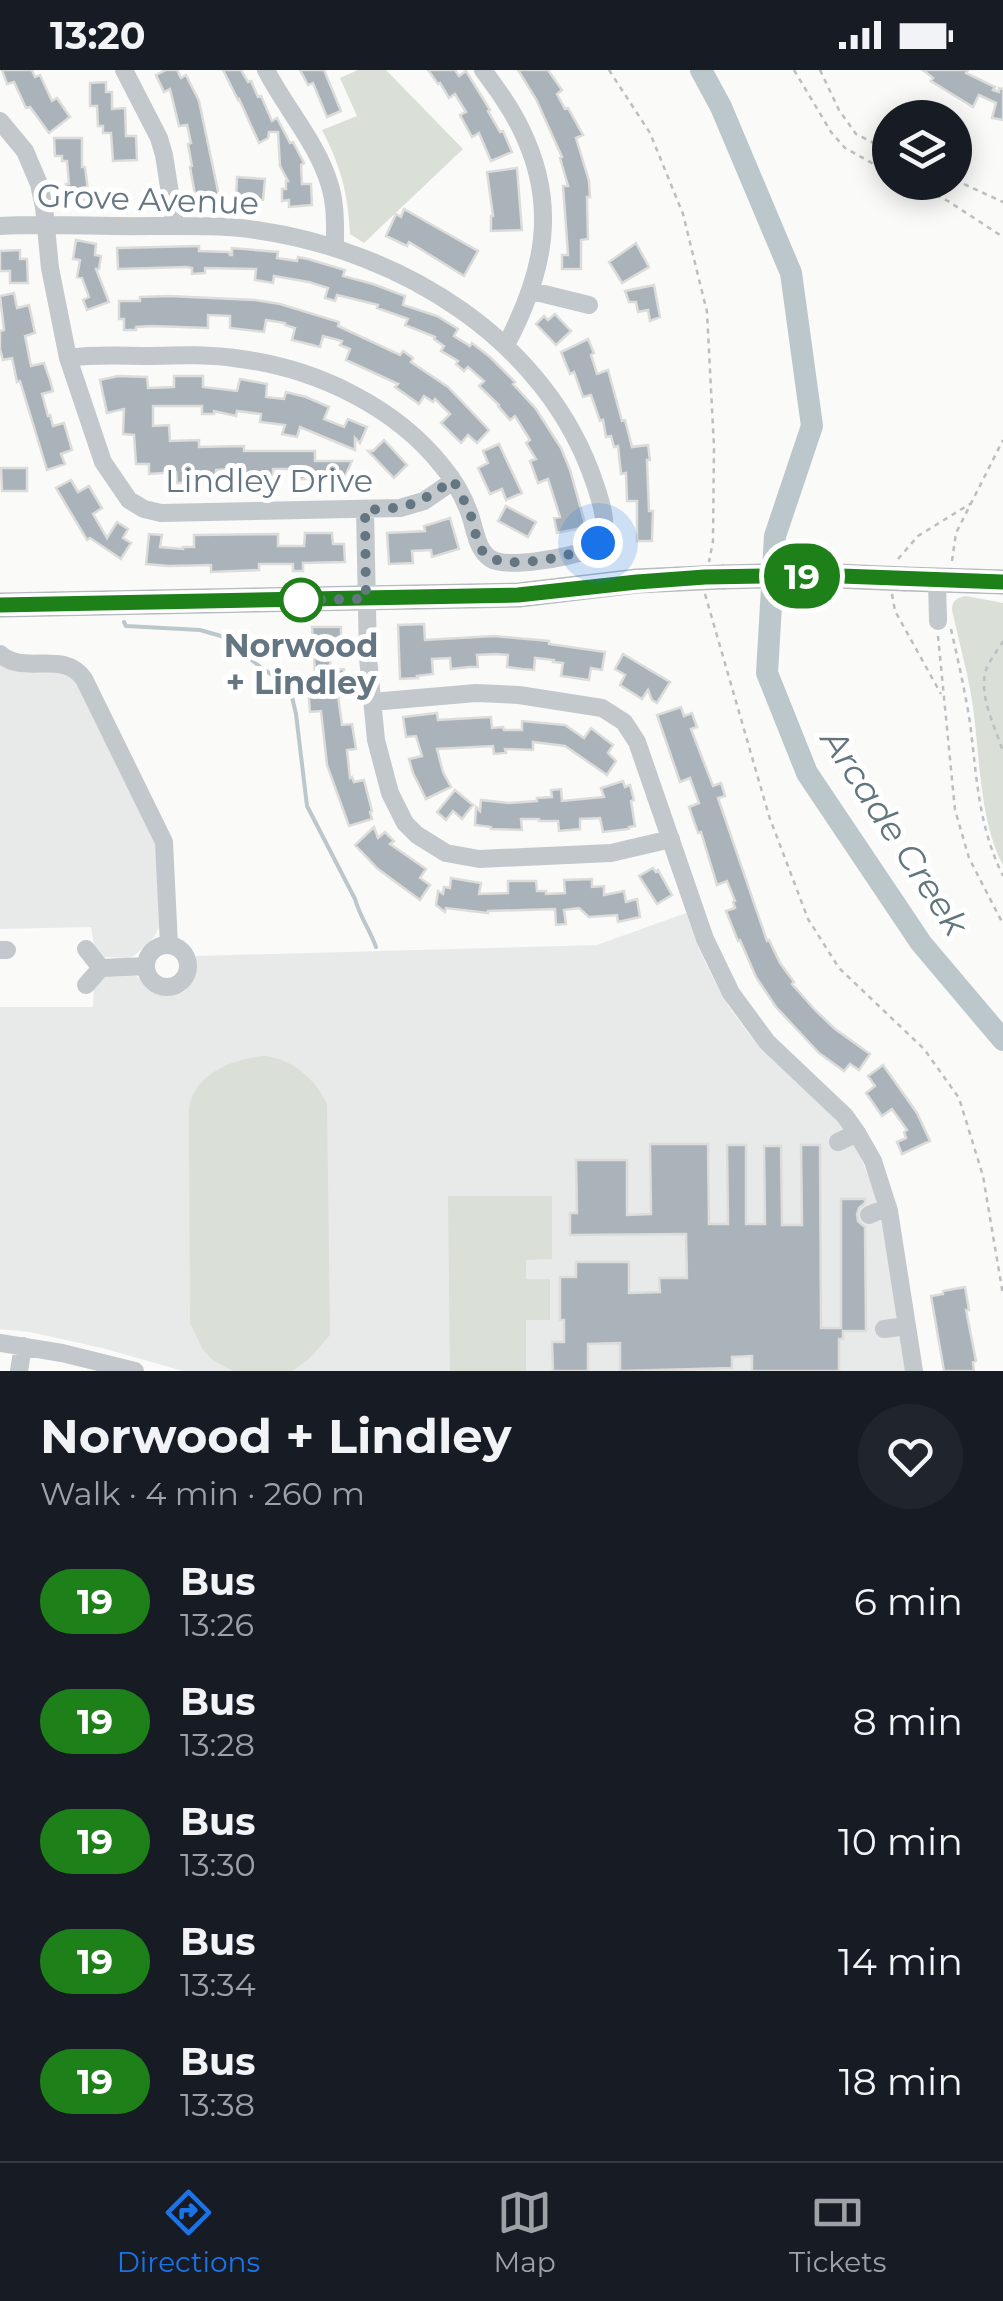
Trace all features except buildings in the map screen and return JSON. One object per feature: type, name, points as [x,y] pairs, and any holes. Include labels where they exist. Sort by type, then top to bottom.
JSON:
[{"type":"main road","points":[[0,606],[518,595],[714,577],[814,575],[1003,582]]},
{"type":"street","points":[[124,70],[159,138],[175,225]]},
{"type":"street","points":[[266,70],[323,166],[333,196],[335,248]]},
{"type":"street","points":[[483,70],[521,128],[536,170],[543,214],[540,259],[532,291],[506,345]]},
{"type":"street","name":"Lindley Drive","points":[[0,120],[33,167],[42,196],[50,268],[68,358],[103,462],[123,494],[144,509],[161,513],[365,510],[416,504],[453,480]]},
{"type":"street","name":"Grove Avenue","points":[[0,226],[175,225],[256,230],[335,248],[418,284],[448,301],[506,345],[542,384],[577,438],[597,489],[605,529],[598,543],[584,551],[534,561],[494,561],[482,550],[453,480]]},
{"type":"street","points":[[532,291],[588,306]]},
{"type":"street","points":[[68,358],[202,356],[248,360],[293,370],[325,381],[376,408],[430,452],[453,480]]},
{"type":"street","points":[[365,510],[366,599],[376,740],[396,808],[417,835],[446,852],[479,859],[590,855],[632,850],[670,839]]},
{"type":"street","points":[[944,581],[944,621]]},
{"type":"street","points":[[0,654],[19,663],[66,664],[84,678],[160,831],[165,852],[168,945]]},
{"type":"street","points":[[372,702],[498,692],[594,706],[624,722],[638,742],[705,938],[732,993],[767,1042],[858,1133],[873,1160],[888,1206],[914,1371]]},
{"type":"street","points":[[168,945],[181,950],[188,959],[188,970],[181,983],[170,988],[150,980],[146,966],[151,952],[168,945]]},
{"type":"street","points":[[86,949],[101,968]]},
{"type":"street","points":[[86,985],[101,968],[146,966]]},
{"type":"street","points":[[838,1142],[858,1133]]},
{"type":"street","points":[[870,1215],[888,1206]]},
{"type":"street","points":[[884,1329],[907,1326]]},
{"type":"street","points":[[0,1342],[135,1371]]},
{"type":"street","points":[[19,1371],[23,1346]]},
{"type":"path","points":[[609,70],[650,132],[683,214],[707,312],[714,447],[714,577],[704,595],[769,816],[808,919],[839,968],[924,1049],[959,1098],[983,1176],[1003,1295]]},
{"type":"path","points":[[794,70],[831,132],[845,148],[872,163]]},
{"type":"path","points":[[820,70],[839,110],[856,134],[872,142]]},
{"type":"path","points":[[972,188],[1003,202]]},
{"type":"path","points":[[946,200],[1003,236]]},
{"type":"path","points":[[944,581],[956,533],[1003,440]]},
{"type":"path","points":[[944,621],[966,700],[980,815],[990,851],[1003,876]]},
{"type":"path","points":[[944,621],[956,810],[969,858],[1003,924]]},
{"type":"path","points":[[1003,641],[986,671],[985,688],[990,717],[1003,752]]},
{"type":"shaded area","points":[[358,70],[386,70],[463,149],[364,243],[350,234],[342,180],[322,130],[357,116],[340,78]]},
{"type":"shaded area","points":[[966,596],[1003,603],[1003,865],[984,804],[971,694],[952,610],[956,600]]},
{"type":"shaded area","points":[[0,665],[14,671],[62,670],[75,677],[157,839],[159,927],[154,937],[129,958],[102,957],[94,946],[91,927],[0,929]]},
{"type":"shaded area","points":[[686,913],[714,980],[749,1034],[850,1134],[877,1195],[906,1371],[183,1371],[102,1348],[0,1329],[0,1007],[93,1007],[94,984],[107,973],[135,975],[160,993],[184,992],[194,979],[195,956],[597,945]]},
{"type":"shaded area","points":[[265,1056],[302,1072],[327,1104],[330,1335],[292,1371],[233,1371],[203,1350],[190,1323],[189,1109],[198,1086],[217,1070]]},
{"type":"shaded area","points":[[448,1196],[552,1196],[552,1259],[526,1260],[526,1279],[550,1279],[550,1320],[526,1320],[526,1371],[450,1371]]},
{"type":"waterway","name":"Arcade Creek","points":[[701,70],[721,107],[791,273],[812,426],[775,536],[767,673],[807,773],[921,943],[1003,1040]]},
{"type":"waterway","points":[[124,622],[126,626],[200,630],[221,636],[283,682],[296,714],[307,806],[376,947]]},
{"type":"bus line","name":"19","points":[[0,605],[518,595],[705,577],[814,575],[1003,582]]},
{"type":"place","name":"Norwood + Lindley","points":[[301,600]]},
{"type":"route","points":[[301,600],[293,600],[366,599],[365,510],[416,504],[453,480],[482,550],[494,561],[534,561],[584,551],[598,543]]}]
